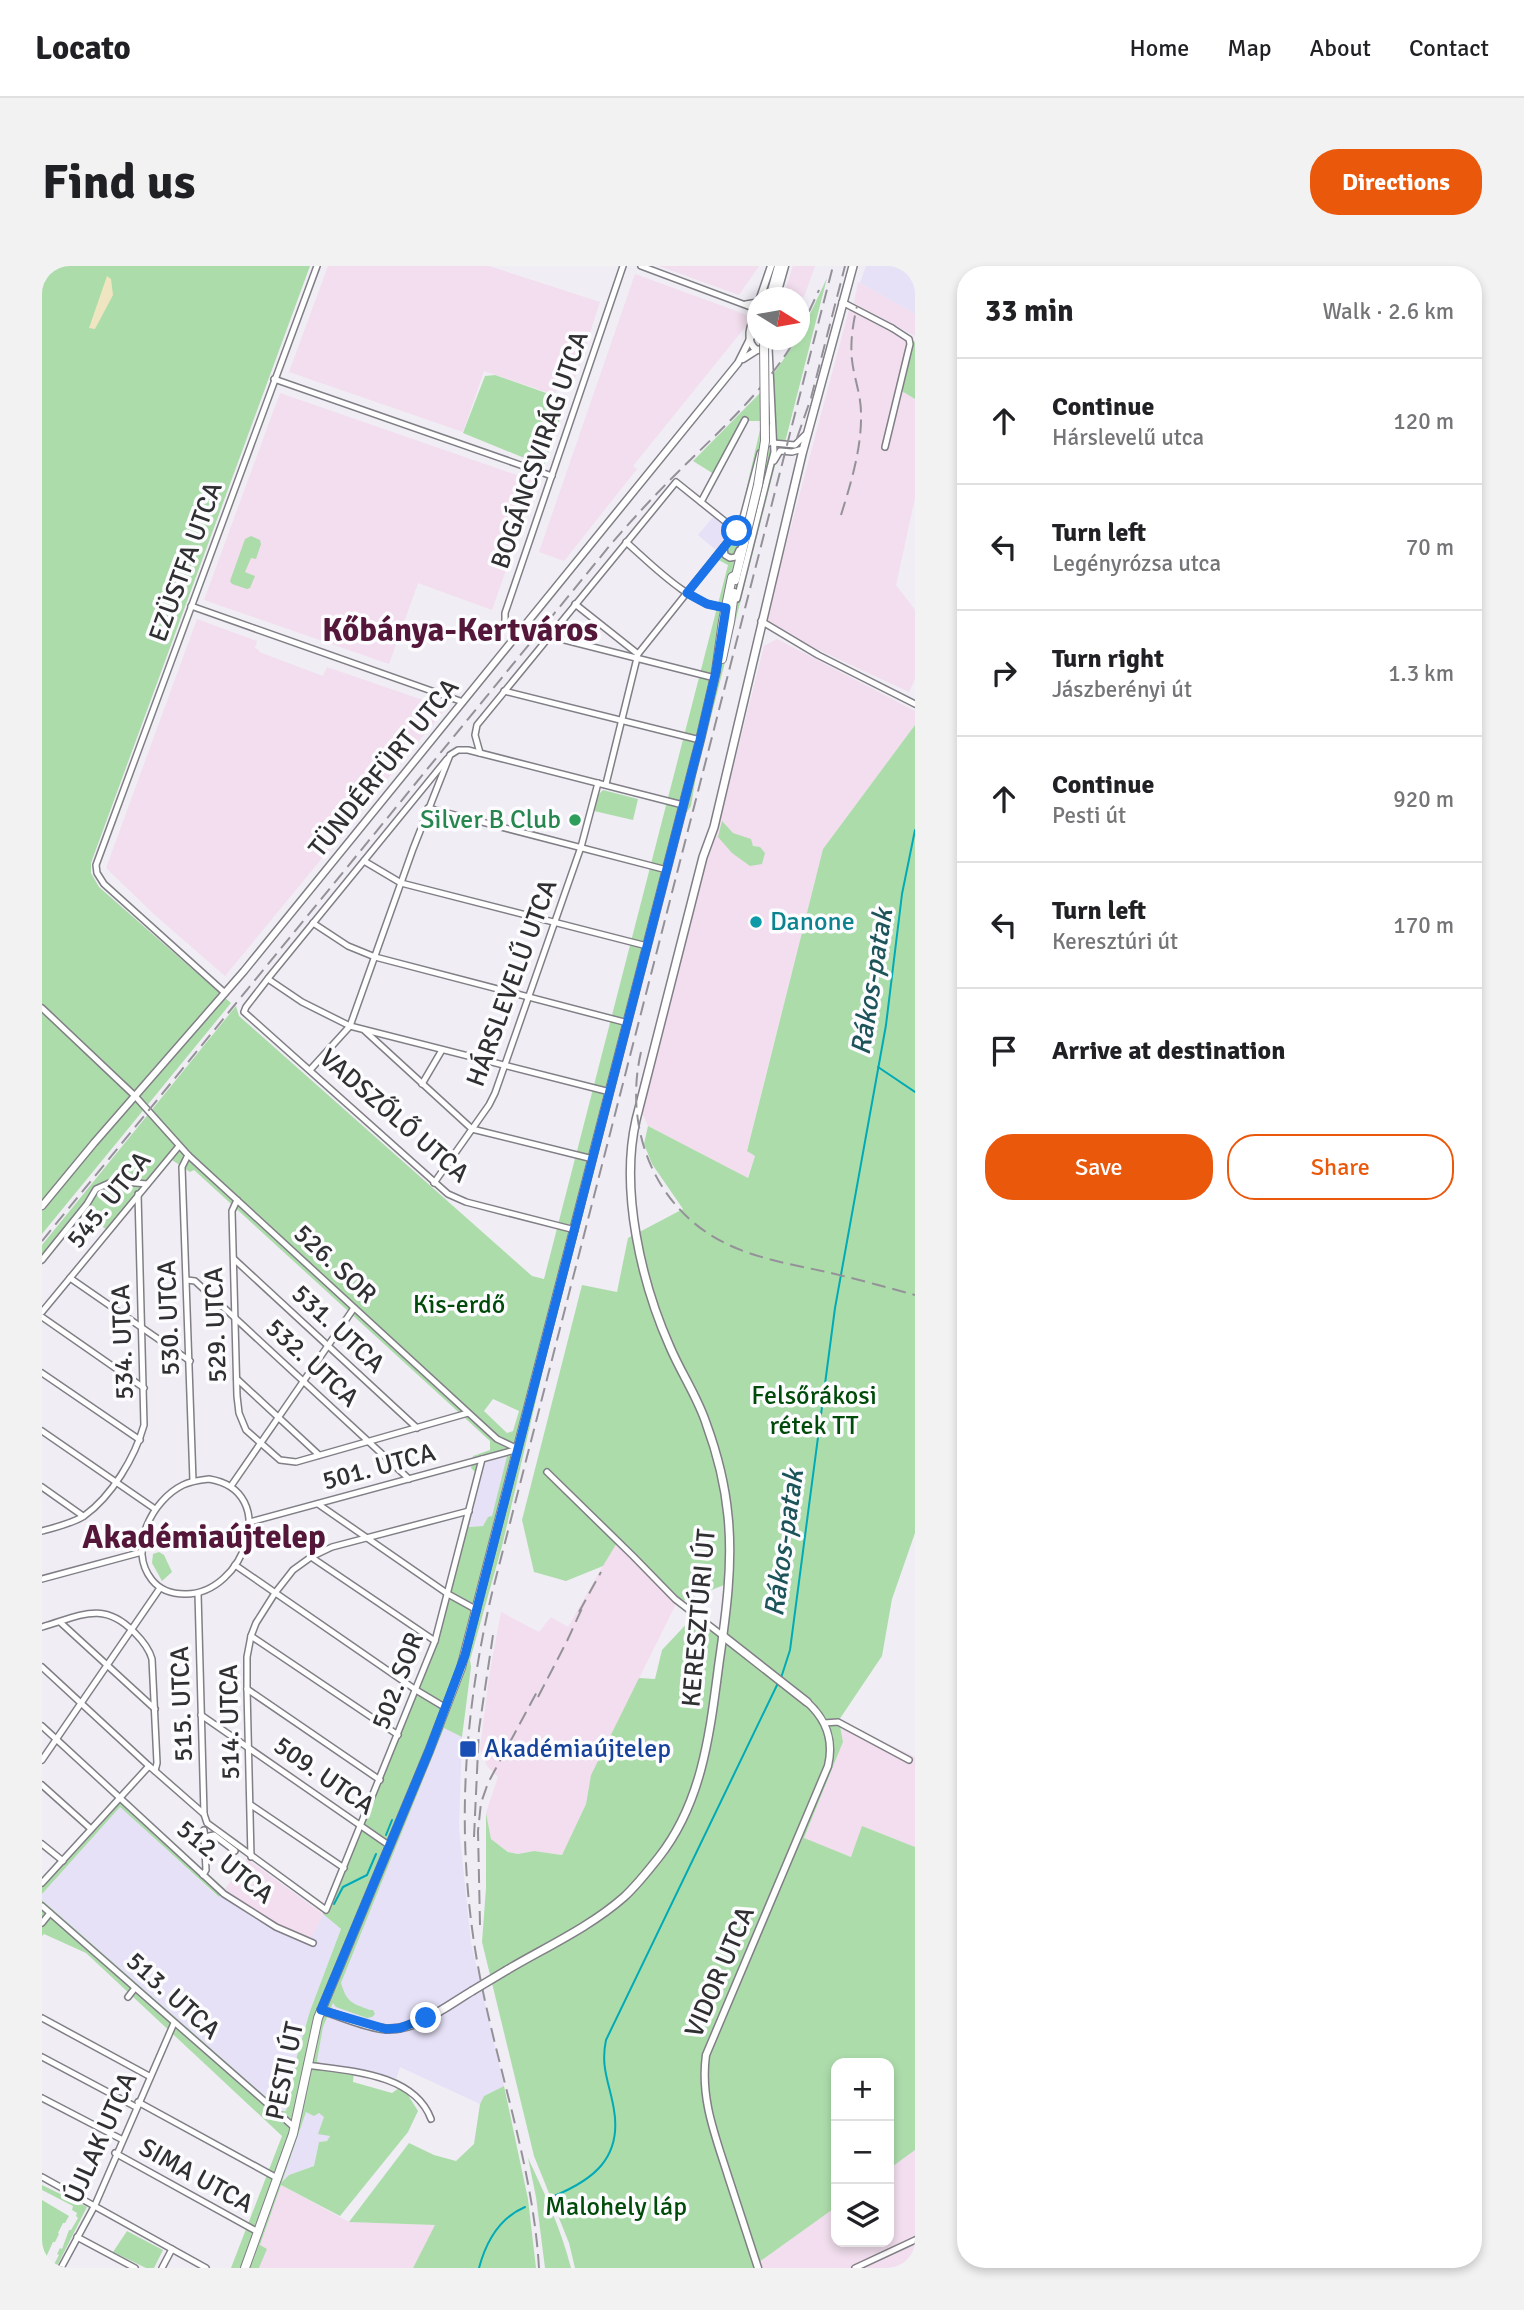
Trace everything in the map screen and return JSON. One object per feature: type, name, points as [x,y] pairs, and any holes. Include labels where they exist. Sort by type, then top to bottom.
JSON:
[{"type":"main road","points":[[773,287],[779,266]]},
{"type":"main road","name":"KERESZTÚRI ÚT","points":[[789,508],[796,490],[812,416],[853,266]]},
{"type":"main road","points":[[716,675],[731,604],[741,533],[758,485],[765,441],[764,350]]},
{"type":"main road","name":"KERESZTÚRI ÚT","points":[[321,2010],[374,2026],[400,2028],[426,2018],[590,1921],[616,1903],[666,1848],[690,1805],[702,1768],[707,1750],[723,1636],[729,1544],[724,1488],[706,1421],[671,1349],[650,1296],[634,1218],[631,1160],[636,1120],[703,857],[714,827],[761,621],[805,447]]},
{"type":"main road","points":[[716,675],[730,622],[731,604]]},
{"type":"main road","name":"PESTI ÚT","points":[[245,2268],[295,2128],[314,2029],[459,1674],[716,675]]},
{"type":"main road","points":[[723,1636],[807,1702]]},
{"type":"main road","points":[[721,1652],[724,1645],[732,1643]]},
{"type":"street","name":"EZÜSTFA UTCA","points":[[225,993],[104,884],[97,873],[97,860],[317,266]]},
{"type":"street","name":"BOGÁNCSVIRÁG UTCA","points":[[515,638],[506,624],[505,613],[623,266]]},
{"type":"street","points":[[620,274],[630,266]]},
{"type":"street","points":[[641,266],[747,304]]},
{"type":"street","name":"TÜNDÉRFÜRT UTCA","points":[[764,287],[771,266]]},
{"type":"street","points":[[779,287],[785,266]]},
{"type":"street","points":[[842,302],[915,341]]},
{"type":"street","points":[[885,447],[910,344],[909,340],[892,328]]},
{"type":"street","name":"TÜNDÉRFÜRT UTCA","points":[[42,1206],[225,993],[738,363],[747,344]]},
{"type":"street","name":"TÜNDÉRFÜRT UTCA","points":[[738,363],[757,350]]},
{"type":"street","points":[[626,542],[687,593],[707,604],[731,604],[776,446],[772,426],[769,350]]},
{"type":"street","points":[[274,379],[552,476]]},
{"type":"street","points":[[793,449],[804,438],[812,416]]},
{"type":"street","points":[[701,502],[745,420]]},
{"type":"street","points":[[772,426],[776,446]]},
{"type":"street","points":[[716,557],[737,556],[742,522],[763,447],[805,447]]},
{"type":"street","points":[[793,449],[799,468]]},
{"type":"street","points":[[480,753],[475,729],[676,482],[741,533]]},
{"type":"street","points":[[606,784],[637,656],[724,547],[741,533]]},
{"type":"street","points":[[724,547],[726,557]]},
{"type":"street","points":[[575,604],[637,656]]},
{"type":"street","points":[[191,606],[463,702]]},
{"type":"street","points":[[761,621],[818,655],[915,704]]},
{"type":"street","points":[[608,651],[614,635]]},
{"type":"street","points":[[549,636],[716,675]]},
{"type":"street","points":[[504,691],[700,740]]},
{"type":"street","points":[[610,1092],[350,1026],[302,1002],[268,979],[450,755],[458,750],[468,750],[684,805]]},
{"type":"street","points":[[310,1070],[350,1026],[447,759]]},
{"type":"street","name":"HÁRSLEVELŰ UTCA","points":[[434,1183],[489,1105],[581,847],[598,783]]},
{"type":"street","points":[[428,808],[667,870]]},
{"type":"street","points":[[364,861],[401,883],[647,946]]},
{"type":"street","points":[[313,923],[348,946],[375,957],[628,1023]]},
{"type":"street","name":"VADSZŐLŐ UTCA","points":[[268,979],[244,1012],[447,1194],[466,1202],[575,1230]]},
{"type":"street","name":"526. SOR","points":[[42,1008],[135,1096],[188,1155],[497,1439],[518,1449]]},
{"type":"street","points":[[362,1029],[472,1129],[593,1159]]},
{"type":"street","points":[[422,1084],[442,1050]]},
{"type":"street","name":"545. UTCA","points":[[42,1315],[179,1146]]},
{"type":"street","name":"530. UTCA","points":[[188,1155],[182,1167],[193,1481]]},
{"type":"street","points":[[42,1260],[96,1189],[114,1181],[147,1184]]},
{"type":"street","name":"534. UTCA","points":[[83,1516],[116,1481],[140,1440],[144,1425],[138,1195]]},
{"type":"street","name":"529. UTCA","points":[[237,1200],[232,1210],[239,1413],[246,1430],[260,1443]]},
{"type":"street","name":"531. UTCA","points":[[233,1259],[417,1427]]},
{"type":"street","points":[[70,1278],[190,1361]]},
{"type":"street","name":"532. UTCA","points":[[187,1280],[195,1281],[409,1479]]},
{"type":"street","points":[[231,1486],[354,1308]]},
{"type":"street","points":[[42,1315],[144,1388]]},
{"type":"street","points":[[42,1373],[140,1440]]},
{"type":"street","points":[[237,1379],[319,1455]]},
{"type":"street","points":[[260,1443],[280,1460],[296,1462],[468,1413]]},
{"type":"street","points":[[42,1431],[155,1509]]},
{"type":"street","points":[[494,1455],[497,1439]]},
{"type":"street","name":"501. UTCA","points":[[250,1522],[518,1449]]},
{"type":"street","name":"502. SOR","points":[[251,1857],[326,1910],[435,1640],[482,1458]]},
{"type":"street","points":[[547,1472],[634,1556],[675,1600],[723,1636]]},
{"type":"street","points":[[209,1479],[231,1486],[244,1501],[250,1522],[246,1545],[235,1565],[215,1585],[198,1593],[177,1594],[160,1588],[148,1573],[142,1552],[144,1534],[155,1509],[174,1490],[193,1481],[209,1479]]},
{"type":"street","points":[[42,1487],[83,1516],[42,1531]]},
{"type":"street","points":[[318,1504],[448,1594],[477,1610]]},
{"type":"street","points":[[311,1557],[332,1547],[468,1511]]},
{"type":"street","points":[[42,1579],[142,1552]]},
{"type":"street","points":[[311,1557],[435,1640]]},
{"type":"street","name":"514. UTCA","points":[[251,1857],[247,1657],[251,1636],[275,1593],[293,1570],[311,1557]]},
{"type":"street","points":[[235,1565],[446,1708]]},
{"type":"street","points":[[42,1760],[160,1588]]},
{"type":"street","name":"515. UTCA","points":[[198,1593],[204,1814]]},
{"type":"street","points":[[42,1627],[99,1612],[117,1617],[148,1648],[155,1709],[155,1771]]},
{"type":"street","points":[[60,1622],[155,1709]]},
{"type":"street","points":[[251,1636],[398,1735]]},
{"type":"street","points":[[42,1667],[204,1814],[207,1823],[251,1857]]},
{"type":"street","points":[[247,1689],[380,1780]]},
{"type":"street","points":[[807,1702],[817,1711],[824,1723],[838,1722],[909,1760]]},
{"type":"street","name":"509. UTCA","points":[[201,1715],[390,1846]]},
{"type":"street","name":"VIDOR UTCA","points":[[758,2268],[711,2125],[703,2085],[706,2055],[826,1772],[830,1749],[824,1723]]},
{"type":"street","name":"512. UTCA","points":[[42,1726],[223,1894],[276,1927],[313,1943]]},
{"type":"street","points":[[42,1883],[149,1766]]},
{"type":"street","points":[[42,1786],[91,1829]]},
{"type":"street","points":[[251,1804],[344,1868]]},
{"type":"street","points":[[203,1875],[206,1870],[204,1830]]},
{"type":"street","points":[[204,1842],[214,1835],[235,1851]]},
{"type":"street","points":[[42,1843],[63,1861]]},
{"type":"street","name":"513. UTCA","points":[[42,1906],[295,2128]]},
{"type":"street","points":[[42,1923],[50,1913]]},
{"type":"street","points":[[128,1997],[135,1988]]},
{"type":"street","points":[[42,2018],[149,2076]]},
{"type":"street","name":"ÚJLAK UTCA","points":[[61,2268],[94,2204],[174,2023]]},
{"type":"street","points":[[42,2057],[276,2178]]},
{"type":"street","points":[[307,2065],[389,2081],[417,2098],[431,2119]]},
{"type":"street","name":"SIMA UTCA","points":[[42,2098],[121,2139]]},
{"type":"street","points":[[279,2115],[286,2116],[299,2109]]},
{"type":"street","name":"SIMA UTCA","points":[[115,2153],[258,2232]]},
{"type":"street","points":[[42,2177],[206,2268]]},
{"type":"street","points":[[77,2237],[135,2268]]},
{"type":"street","points":[[855,2268],[915,2240]]},
{"type":"street","points":[[162,2268],[172,2249]]},
{"type":"shaded area","points":[[328,266],[489,266],[600,302],[572,388],[559,384],[555,395],[484,371],[463,432],[289,372]]},
{"type":"shaded area","points":[[659,266],[759,266],[739,295]]},
{"type":"shaded area","points":[[793,266],[815,266],[808,287],[786,287]]},
{"type":"shaded area","points":[[866,266],[915,266],[915,314],[860,283]]},
{"type":"shaded area","points":[[635,274],[747,315],[746,326],[633,466],[637,469],[564,561],[539,552]]},
{"type":"shaded area","points":[[858,282],[915,314],[915,336],[854,303]]},
{"type":"shaded area","points":[[849,310],[912,343],[900,390],[915,399],[915,498],[896,585],[915,610],[915,679],[909,692],[804,643],[766,620]]},
{"type":"shaded area","points":[[280,393],[537,482],[492,610],[418,583],[389,664],[204,600]]},
{"type":"shaded area","points":[[714,516],[732,531],[716,550],[698,535]]},
{"type":"shaded area","points":[[197,619],[257,641],[255,648],[259,652],[323,676],[327,667],[446,708],[225,976],[106,868]]},
{"type":"shaded area","points":[[777,639],[915,711],[915,725],[823,849],[747,1150],[755,1156],[747,1178],[648,1126],[641,1110],[764,646]]},
{"type":"shaded area","points":[[507,1456],[492,1517],[488,1517],[483,1526],[468,1527],[484,1461]]},
{"type":"shaded area","points":[[617,1541],[676,1604],[591,1775],[586,1804],[562,1855],[534,1851],[518,1854],[509,1852],[491,1839],[486,1813],[498,1777],[487,1766],[480,1749],[501,1612],[539,1632],[551,1617],[568,1627]]},
{"type":"shaded area","points":[[839,1720],[915,1757],[915,1847],[862,1826],[852,1857],[804,1839],[843,1742]]},
{"type":"shaded area","points":[[444,1727],[462,1737],[459,1828],[471,1943],[504,2086],[484,2096],[480,2104],[400,2067],[396,2079],[319,2064],[317,2061],[323,2027]]},
{"type":"shaded area","points":[[120,1807],[218,1897],[225,1889],[276,1924],[310,1938],[323,1914],[341,1929],[310,2011],[297,2056],[286,2111],[282,2111],[42,1900],[42,1894]]},
{"type":"shaded area","points":[[247,1859],[323,1914],[311,1938],[276,1924],[225,1889]]},
{"type":"shaded area","points":[[306,2112],[324,2116],[330,2136],[327,2141],[319,2142],[314,2166],[289,2175],[281,2185]]},
{"type":"shaded area","points":[[915,2150],[915,2268],[756,2268],[755,2265],[831,2211],[831,2247],[894,2247],[894,2165]]},
{"type":"shaded area","points":[[281,2185],[349,2222],[436,2225],[413,2268],[259,2268],[267,2249],[260,2246]]},
{"type":"green space","points":[[42,266],[310,266],[91,863],[91,873],[99,887],[231,1003],[42,1234]]},
{"type":"green space","points":[[827,278],[810,344],[810,314]]},
{"type":"green space","points":[[913,341],[915,342],[915,399],[900,390]]},
{"type":"green space","name":"Kis-erdő","points":[[790,350],[809,350],[782,454],[776,462],[696,776],[691,806],[685,815],[543,1370],[502,1546],[470,1660],[462,1737],[444,1728],[341,1983],[351,2001],[373,2010],[375,2014],[367,2018],[336,2007],[333,2003],[323,2027],[317,2061],[319,2064],[354,2071],[353,2082],[392,2093],[399,2088],[406,2092],[418,2111],[408,2132],[340,2216],[281,2185],[260,2245],[267,2249],[259,2268],[231,2268],[282,2136],[86,1953],[44,1934],[42,1936],[42,1900],[282,2111],[286,2111],[297,2056],[310,2011],[341,1929],[323,1914],[325,1905],[432,1644],[475,1472],[471,1468],[473,1456],[490,1450],[490,1441],[194,1170],[190,1172],[172,1160],[111,1233],[84,1213],[42,1265],[42,1245],[236,1006],[239,1016],[532,1276],[544,1279],[728,565],[711,556],[732,531],[735,522],[739,521],[762,421],[746,421],[717,476],[693,461],[760,393]],"holes":[[[493,1399],[519,1411],[513,1431],[507,1433],[484,1411]],[[507,1456],[492,1516],[488,1517],[483,1526],[469,1527],[484,1461]],[[306,2112],[314,2116],[319,2113],[324,2117],[318,2134],[330,2136],[327,2141],[319,2142],[314,2166],[289,2175],[282,2182]]]},
{"type":"green space","points":[[495,375],[566,400],[544,466],[463,433],[485,376]]},
{"type":"green space","points":[[251,536],[260,540],[261,544],[256,559],[251,558],[245,572],[255,576],[247,589],[230,581],[245,539]]},
{"type":"green space","points":[[915,725],[915,1533],[892,1599],[882,1656],[839,1720],[843,1742],[804,1838],[851,1857],[862,1826],[915,1847],[915,2150],[894,2165],[894,2058],[831,2058],[831,2211],[755,2265],[756,2268],[575,2268],[569,2243],[534,2156],[482,1942],[486,1888],[486,1813],[491,1839],[508,1852],[518,1854],[534,1851],[562,1855],[586,1804],[591,1775],[639,1678],[655,1679],[662,1650],[693,1617],[720,1635],[724,1585],[676,1604],[618,1541],[603,1566],[566,1581],[534,1572],[522,1520],[582,1285],[617,1292],[628,1238],[683,1209],[652,1164],[644,1144],[648,1126],[748,1178],[755,1156],[747,1151],[823,849]]},
{"type":"green space","points":[[603,790],[638,799],[633,820],[594,811],[599,794]]},
{"type":"green space","points":[[722,821],[733,833],[751,839],[753,846],[760,847],[765,853],[762,864],[750,866],[732,853],[718,837]]},
{"type":"green space","points":[[159,1552],[164,1555],[172,1572],[162,1581],[152,1563],[153,1554]]},
{"type":"green space","points":[[119,1793],[225,1889],[219,1897],[120,1807],[42,1894],[42,1880]]},
{"type":"green space","points":[[504,2086],[528,2199],[536,2268],[413,2268],[435,2225],[349,2222],[409,2143],[434,2155],[456,2161],[474,2144],[480,2104],[484,2096]]},
{"type":"green space","points":[[528,2158],[557,2226],[571,2268],[545,2268]]},
{"type":"green space","points":[[42,2185],[87,2207],[56,2268],[52,2268],[59,2255],[57,2254],[78,2218],[77,2213],[72,2210],[73,2206],[42,2190]]},
{"type":"green space","points":[[42,2200],[69,2216],[42,2266]]},
{"type":"green space","points":[[127,2231],[163,2250],[154,2268],[146,2268],[113,2252]]},
{"type":"sand","points":[[107,276],[111,279],[113,295],[95,329],[89,328]]},
{"type":"waterway","name":"Rákos-patak","points":[[781,1678],[790,1650],[835,1308],[886,1025],[902,894],[915,830]]},
{"type":"waterway","points":[[878,1067],[915,1092]]},
{"type":"waterway","name":"Rákos-patak","points":[[554,2196],[581,2183],[602,2165],[609,2154],[615,2127],[605,2068],[606,2040],[778,1683]]},
{"type":"waterway","points":[[386,1835],[392,1820]]},
{"type":"waterway","points":[[334,1904],[343,1887],[367,1875],[376,1854]]},
{"type":"waterway","name":"Rákos-patak","points":[[479,2268],[485,2249],[501,2224],[525,2207]]},
{"type":"railway","points":[[539,2268],[536,2231],[523,2158],[488,2013],[472,1929],[467,1881],[465,1785],[474,1689],[492,1593],[833,266]]},
{"type":"railway","points":[[797,438],[811,398],[845,266]]},
{"type":"railway","points":[[810,309],[819,290]]},
{"type":"railway","points":[[841,515],[855,465],[861,426],[860,400],[851,353],[857,306]]},
{"type":"railway","points":[[42,1241],[611,544],[754,395],[788,350]]},
{"type":"railway","points":[[641,1052],[637,1110],[641,1138],[650,1165],[664,1189],[682,1211],[703,1230],[752,1254],[915,1295]]},
{"type":"railway","points":[[579,1612],[601,1572]]},
{"type":"railway","points":[[538,1697],[583,1606]]},
{"type":"railway","points":[[474,1837],[479,1729],[493,1635]]},
{"type":"railway","points":[[480,1925],[478,1831],[481,1803],[488,1783],[539,1688]]},
{"type":"place","name":"Silver B Club","points":[[575,820]]},
{"type":"place","name":"Danone","points":[[756,922]]},
{"type":"place","name":"Akadémiaújtelep","points":[[468,1749]]},
{"type":"district","name":"Kőbánya-Kertváros","points":[[460,630]]},
{"type":"district","name":"Akadémiaújtelep","points":[[204,1537]]},
{"type":"route","points":[[426,2018],[400,2028],[386,2029],[321,2010],[429,1751],[465,1655],[716,671],[726,608],[707,604],[687,593],[737,531]]},
{"type":"park label","name":"Felsőrákosi rétek TT","points":[[814,1411]]},
{"type":"park label","name":"Malohely láp","points":[[616,2207]]}]
